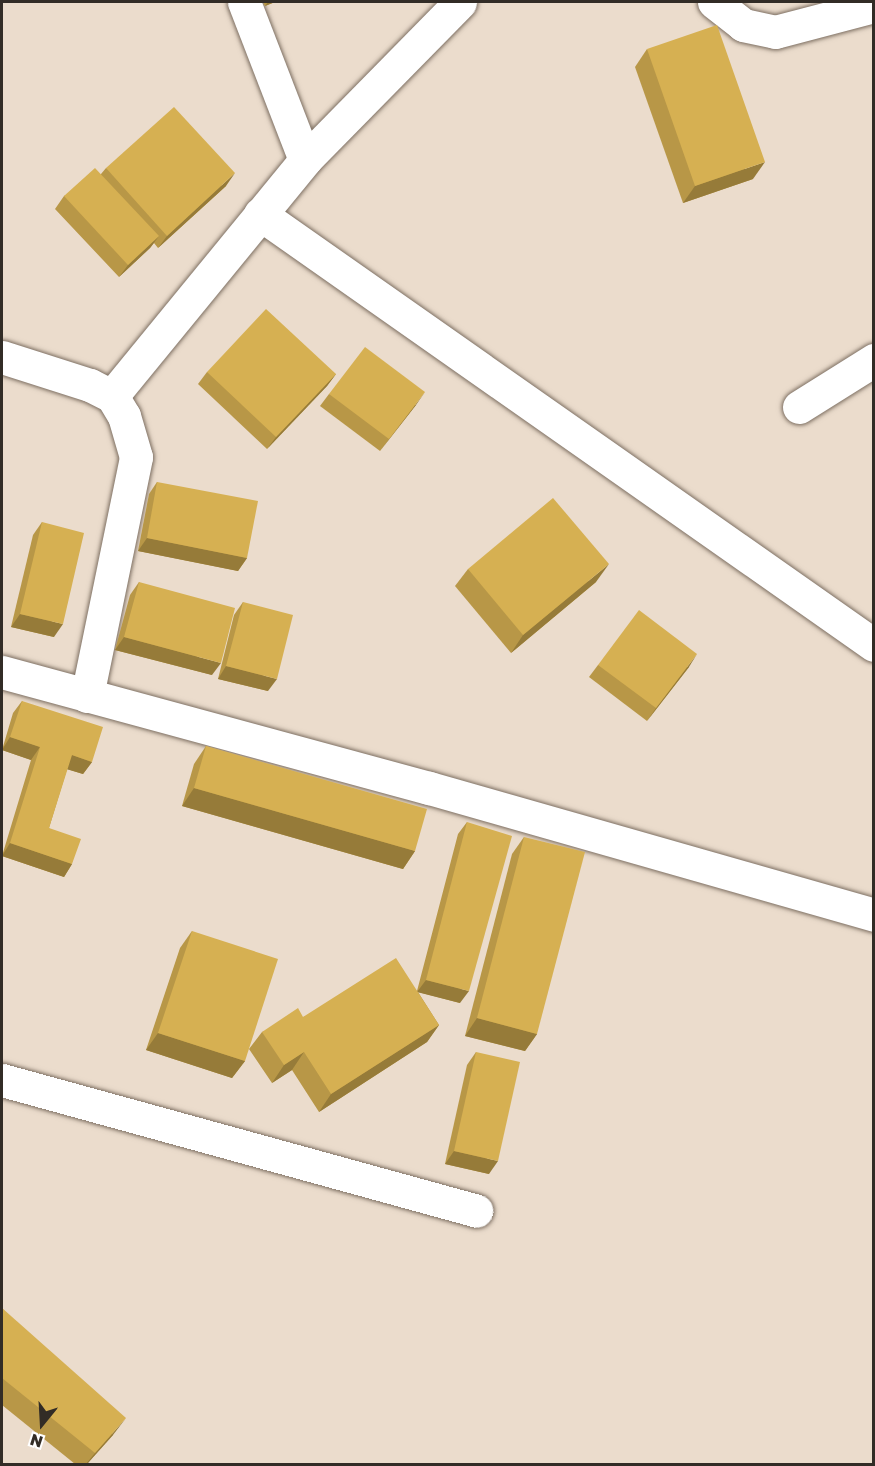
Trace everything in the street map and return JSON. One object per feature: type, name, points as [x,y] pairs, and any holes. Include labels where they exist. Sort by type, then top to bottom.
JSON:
[{"type":"street","points":[[244,2],[305,160]]},
{"type":"street","points":[[112,396],[305,160],[460,2]]},
{"type":"street","points":[[714,2],[743,25],[775,32],[873,6]]},
{"type":"street","points":[[260,214],[873,645]]},
{"type":"street","points":[[2,357],[90,385],[112,396],[124,416],[136,457],[87,696]]},
{"type":"street","points":[[799,407],[873,360]]},
{"type":"street","points":[[2,672],[429,788],[873,915]]},
{"type":"street","points":[[2,1080],[476,1211]]},
{"type":"building","points":[[717,25],[765,162],[695,186],[647,49]]},
{"type":"building","points":[[174,107],[235,173],[167,236],[106,168]]},
{"type":"building","points":[[95,168],[159,236],[128,265],[64,196]]},
{"type":"building","points":[[266,309],[336,374],[276,437],[207,372]]},
{"type":"building","points":[[365,347],[425,392],[389,439],[329,394]]},
{"type":"building","points":[[157,482],[258,501],[247,558],[147,538]]},
{"type":"building","points":[[553,498],[609,564],[523,635],[468,569]]},
{"type":"building","points":[[42,522],[84,533],[63,624],[20,614]]},
{"type":"building","points":[[139,582],[235,608],[221,663],[124,637]]},
{"type":"building","points":[[243,602],[293,615],[277,679],[226,666]]},
{"type":"building","points":[[639,610],[697,654],[656,708],[598,665]]},
{"type":"building","points":[[22,701],[103,727],[92,762],[72,755],[49,828],[81,839],[72,864],[10,843],[40,747],[10,737]]},
{"type":"building","points":[[206,746],[427,809],[415,851],[194,788]]},
{"type":"building","points":[[467,822],[512,836],[469,991],[426,980]]},
{"type":"building","points":[[524,837],[585,852],[537,1034],[477,1018]]},
{"type":"building","points":[[192,931],[278,959],[245,1061],[158,1033]]},
{"type":"building","points":[[396,958],[439,1025],[331,1094],[304,1052],[284,1065],[262,1032],[298,1008],[303,1017]]},
{"type":"building","points":[[476,1052],[520,1062],[498,1161],[454,1151]]},
{"type":"building","points":[[2,1308],[126,1418],[95,1453],[2,1378]]}]
